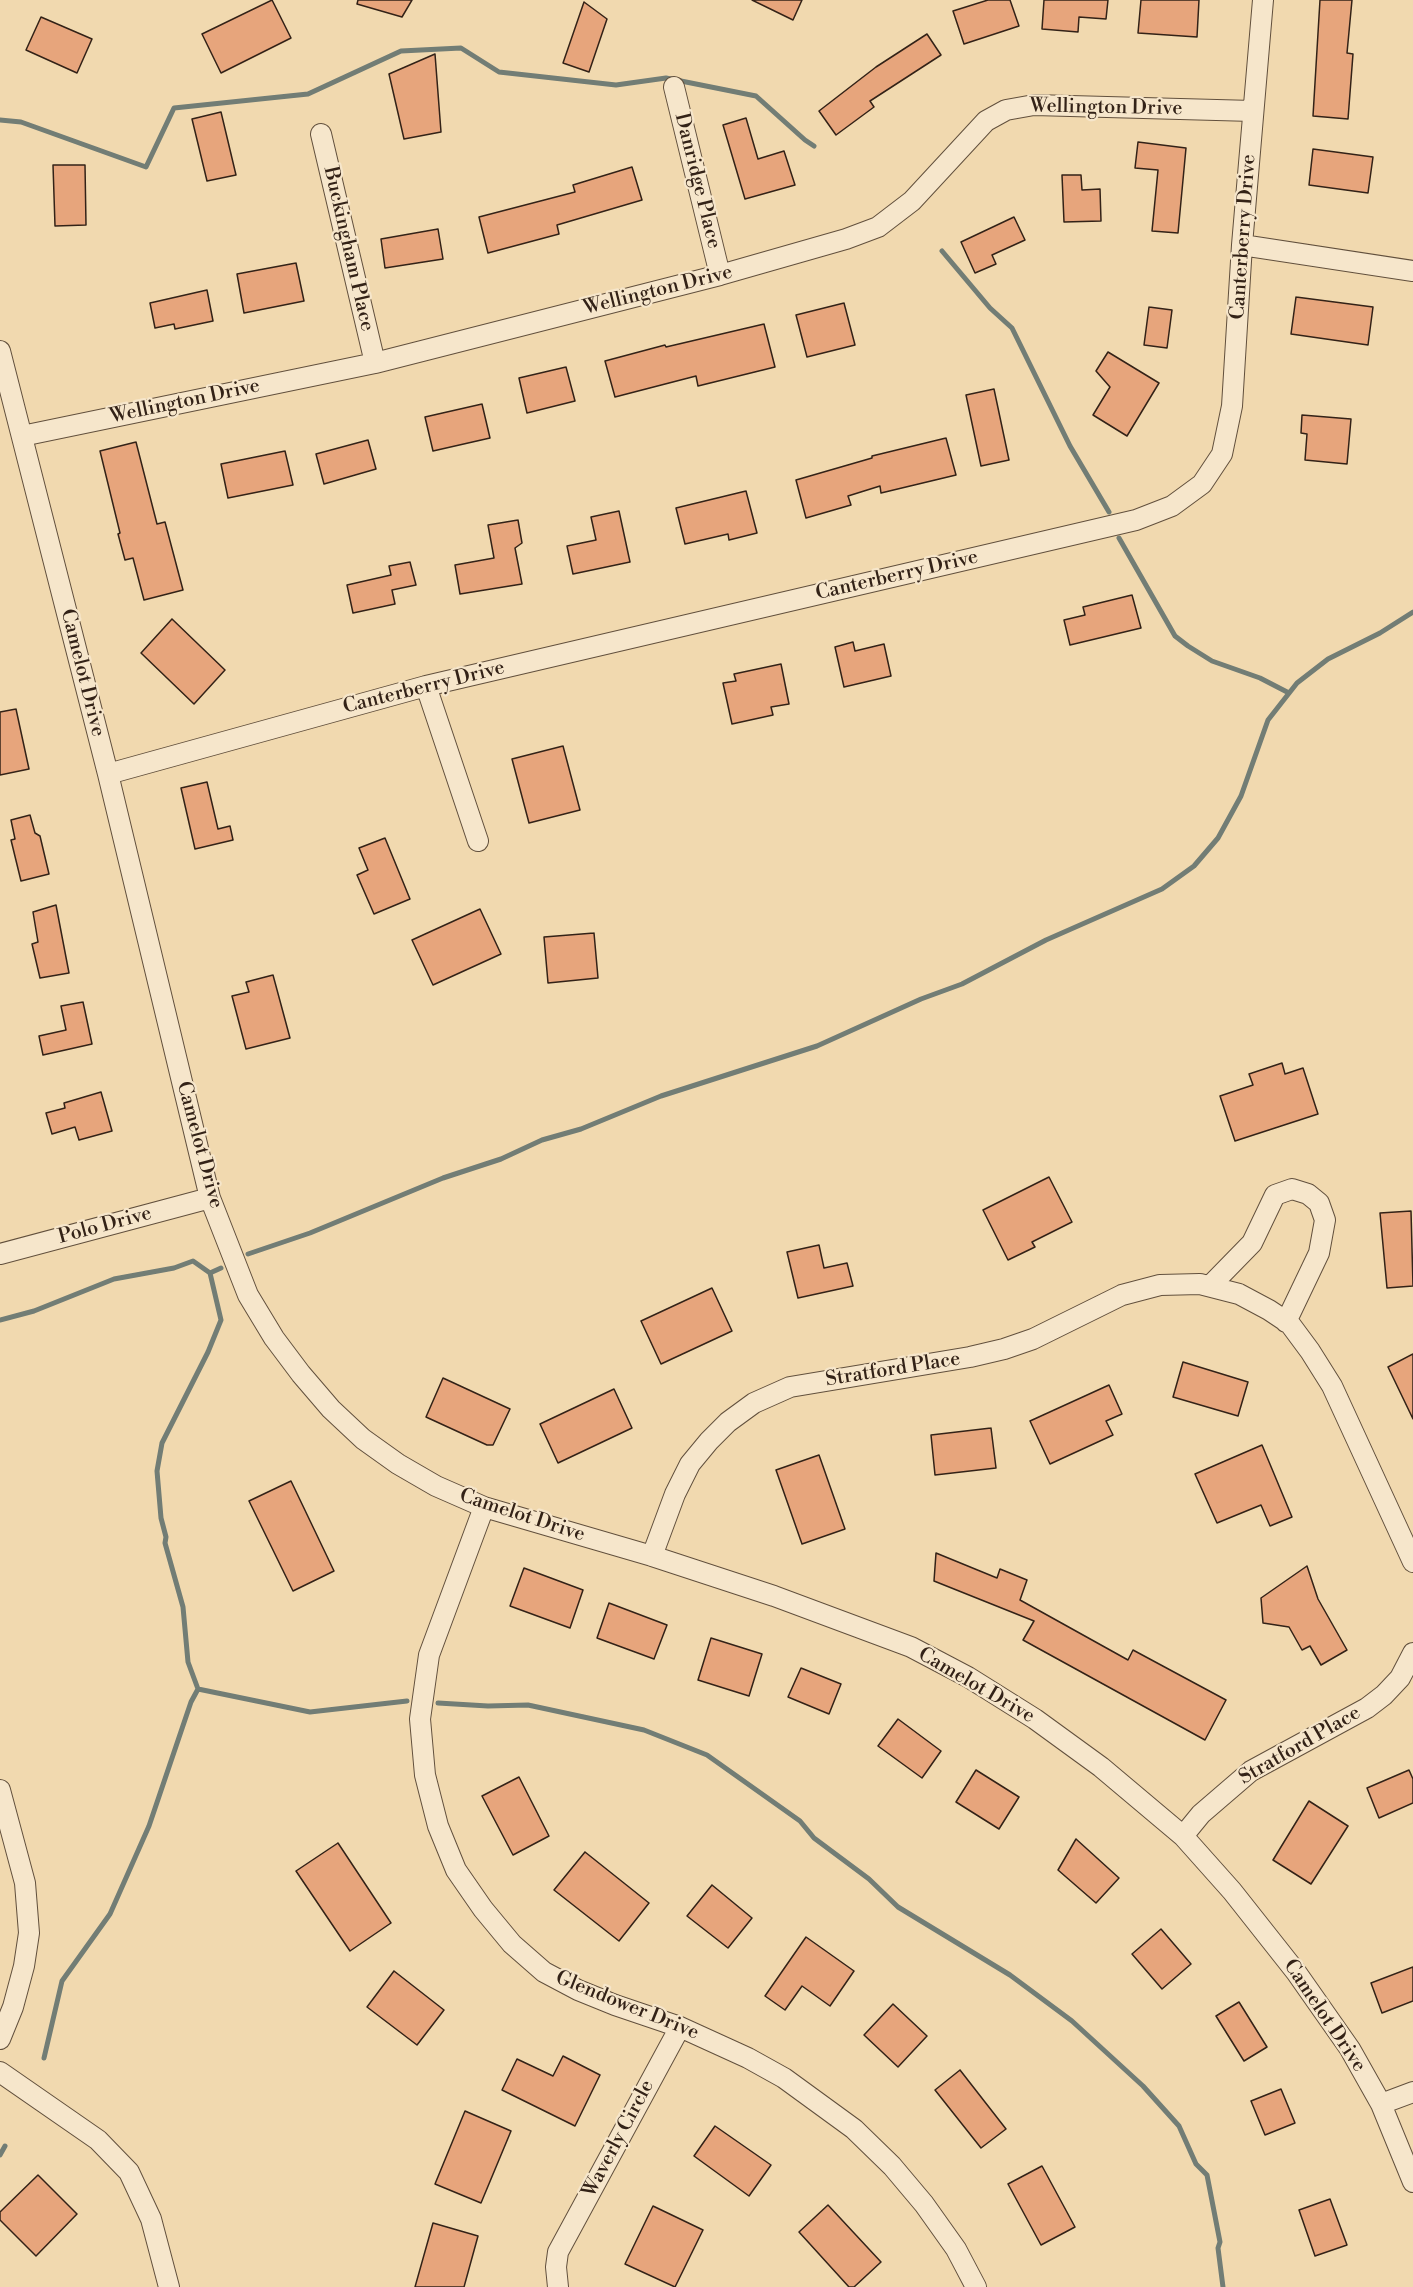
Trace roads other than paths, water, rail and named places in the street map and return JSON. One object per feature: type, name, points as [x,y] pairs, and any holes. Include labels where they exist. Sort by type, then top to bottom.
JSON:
[{"type":"street","name":"Canterberry Drive","points":[[108,774],[426,686],[1136,520],[1172,506],[1202,484],[1222,454],[1232,406],[1242,245],[1263,0]]},
{"type":"street","name":"Danridge Place","points":[[674,87],[720,275]]},
{"type":"street","name":"Wellington Drive","points":[[22,436],[375,363],[720,275],[846,239],[878,227],[912,201],[986,122],[1006,110],[1034,105],[1254,111]]},
{"type":"street","name":"Buckingham Place","points":[[321,134],[375,363]]},
{"type":"street","points":[[1242,245],[1413,271]]},
{"type":"street","name":"Camelot Drive","points":[[0,351],[108,774],[210,1198],[248,1294],[274,1338],[316,1392],[363,1440],[436,1486],[483,1507],[652,1556],[783,1599],[911,1647],[968,1677],[1035,1719],[1101,1767],[1183,1836],[1232,1891],[1296,1972],[1350,2049],[1381,2104],[1413,2182]]},
{"type":"street","points":[[426,686],[478,841]]},
{"type":"street","points":[[1210,1286],[1252,1243],[1275,1195],[1292,1189],[1308,1194],[1319,1203],[1325,1220],[1320,1253],[1286,1322]]},
{"type":"street","name":"Polo Drive","points":[[0,1254],[210,1198]]},
{"type":"street","name":"Stratford Place","points":[[652,1556],[675,1494],[690,1464],[722,1428],[754,1403],[790,1387],[970,1357],[1004,1349],[1033,1339],[1122,1295],[1160,1285],[1200,1284],[1239,1294],[1286,1322],[1310,1351],[1332,1386],[1413,1562]]},
{"type":"street","name":"Glendower Drive","points":[[483,1507],[429,1655],[420,1719],[425,1775],[438,1826],[456,1870],[483,1909],[512,1944],[544,1972],[578,1990],[680,2027],[748,2058],[783,2078],[854,2129],[892,2166],[924,2204],[956,2249],[976,2287]]},
{"type":"street","name":"Stratford Place","points":[[1183,1836],[1201,1815],[1251,1771],[1367,1708],[1384,1695],[1400,1678],[1413,1653]]},
{"type":"street","points":[[0,1790],[25,1883],[29,1934],[24,1966],[13,2007],[0,2039]]},
{"type":"street","name":"Waverly Circle","points":[[558,2287],[556,2268],[558,2252],[680,2027]]},
{"type":"street","points":[[0,2073],[98,2140],[129,2172],[151,2219],[169,2287]]},
{"type":"street","points":[[1381,2104],[1413,2092]]},
{"type":"waterway","points":[[0,120],[21,122],[146,167],[174,108],[308,94],[401,51],[461,48],[499,72],[616,85],[666,78],[756,96],[814,146]]},
{"type":"waterway","points":[[942,251],[990,308],[1012,328],[1070,446],[1109,512]]},
{"type":"waterway","points":[[1119,538],[1175,636],[1212,661],[1260,678],[1289,693]]},
{"type":"waterway","points":[[248,1254],[310,1233],[443,1178],[501,1159],[542,1140],[581,1129],[661,1096],[817,1046],[921,999],[962,984],[1046,940],[1162,889],[1194,866],[1218,838],[1241,796],[1268,720],[1297,683],[1328,659],[1380,633],[1413,612]]},
{"type":"waterway","points":[[0,1320],[34,1311],[114,1279],[174,1268],[193,1261],[210,1273],[221,1320],[208,1352],[162,1443],[157,1471],[165,1543],[183,1607],[188,1662],[198,1689]]},
{"type":"waterway","points":[[210,1273],[221,1268]]},
{"type":"waterway","points":[[198,1689],[310,1712],[407,1701]]},
{"type":"waterway","points":[[44,2058],[62,1981],[110,1914],[149,1826],[191,1702],[198,1689]]},
{"type":"waterway","points":[[438,1703],[488,1706],[528,1705],[644,1730],[707,1755],[800,1821],[814,1838],[869,1879],[898,1907],[1010,1975],[1072,2021],[1143,2086],[1179,2126],[1196,2164],[1207,2175],[1220,2242],[1218,2248],[1223,2287]]},
{"type":"waterway","points":[[0,2155],[5,2146]]}]
